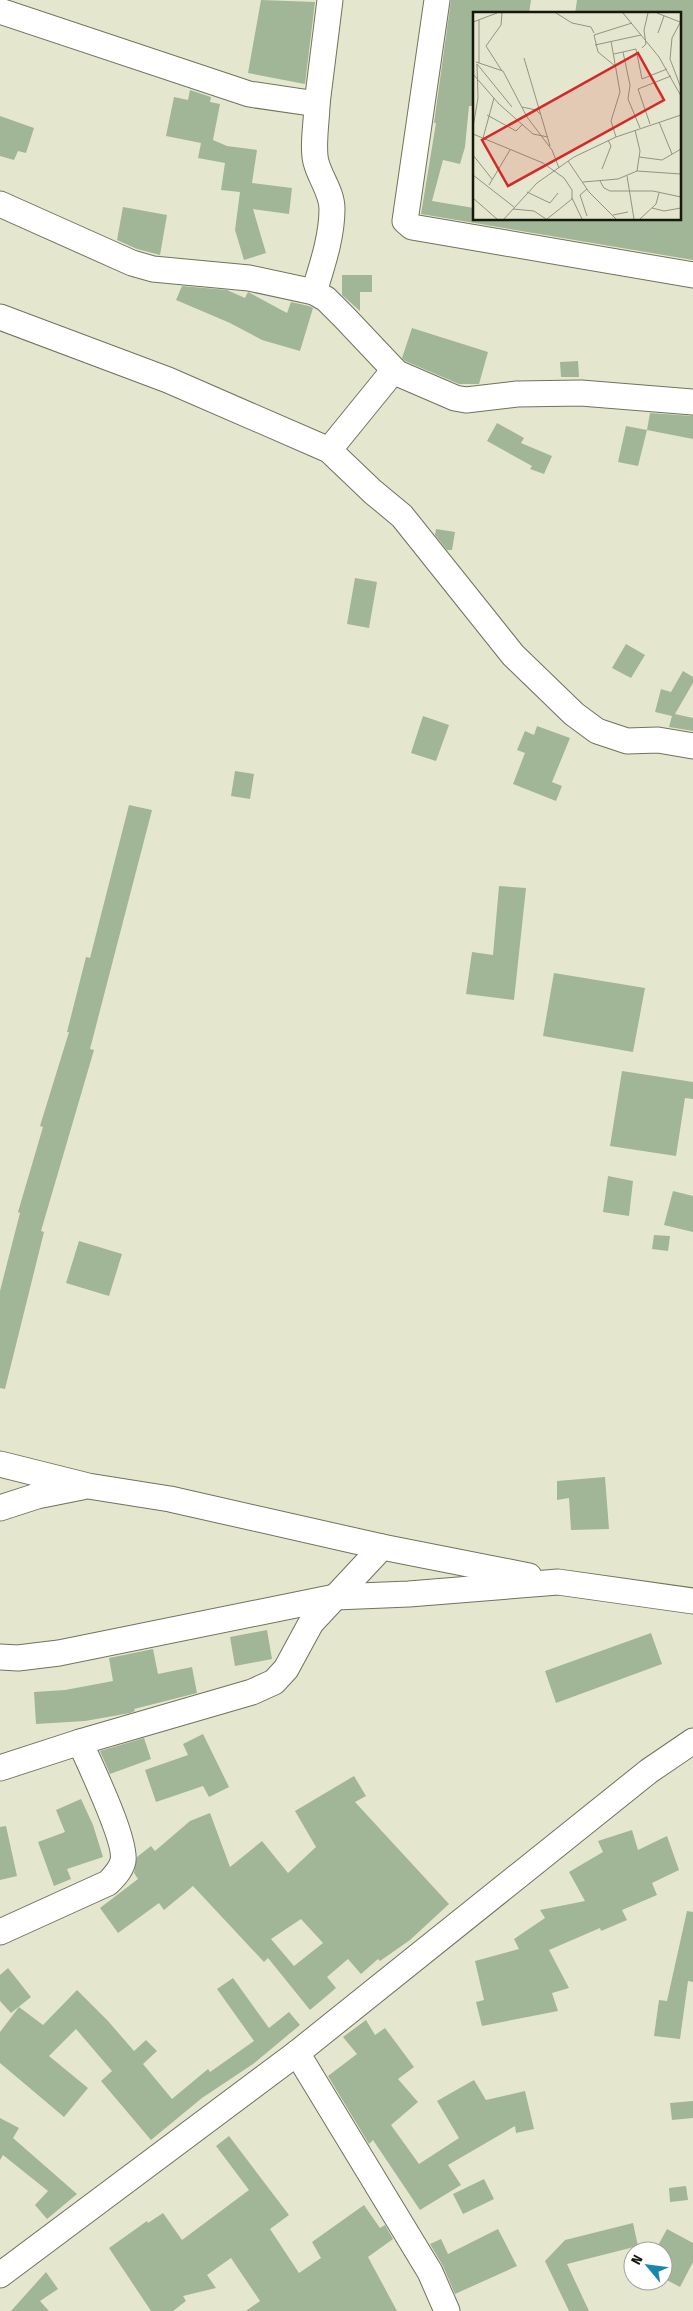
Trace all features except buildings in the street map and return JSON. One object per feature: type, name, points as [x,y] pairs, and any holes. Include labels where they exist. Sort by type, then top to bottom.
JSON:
[{"type":"street","points":[[314,292],[322,268],[332,208],[330,195],[315,160],[317,104],[330,0]]},
{"type":"street","points":[[437,0],[405,221],[407,225],[412,228],[693,275]]},
{"type":"street","points":[[0,11],[250,94],[317,104]]},
{"type":"street","points":[[0,204],[132,263],[153,269],[249,278],[314,292],[326,299],[394,370],[447,396],[466,400],[517,394],[580,393],[693,402]]},
{"type":"street","points":[[0,317],[31,327],[168,380],[329,450],[372,492],[402,516],[513,655],[574,714],[597,731],[627,741],[658,740],[693,746]]},
{"type":"street","points":[[0,332],[31,327]]},
{"type":"street","points":[[329,450],[394,370]]},
{"type":"street","points":[[0,1464],[88,1486],[170,1499],[382,1547],[558,1582],[693,1601]]},
{"type":"street","points":[[0,1508],[37,1496],[88,1486]]},
{"type":"street","points":[[0,1768],[80,1742],[252,1692],[274,1682],[286,1669],[311,1623],[334,1596],[382,1547]]},
{"type":"street","points":[[0,1657],[18,1658],[59,1653],[334,1596],[409,1594],[558,1582]]},
{"type":"street","points":[[0,2275],[297,2053],[649,1771],[693,1741]]},
{"type":"street","points":[[0,1932],[108,1883],[117,1874],[123,1861],[118,1830],[80,1742]]},
{"type":"street","points":[[297,2053],[430,2272],[447,2311]]}]
